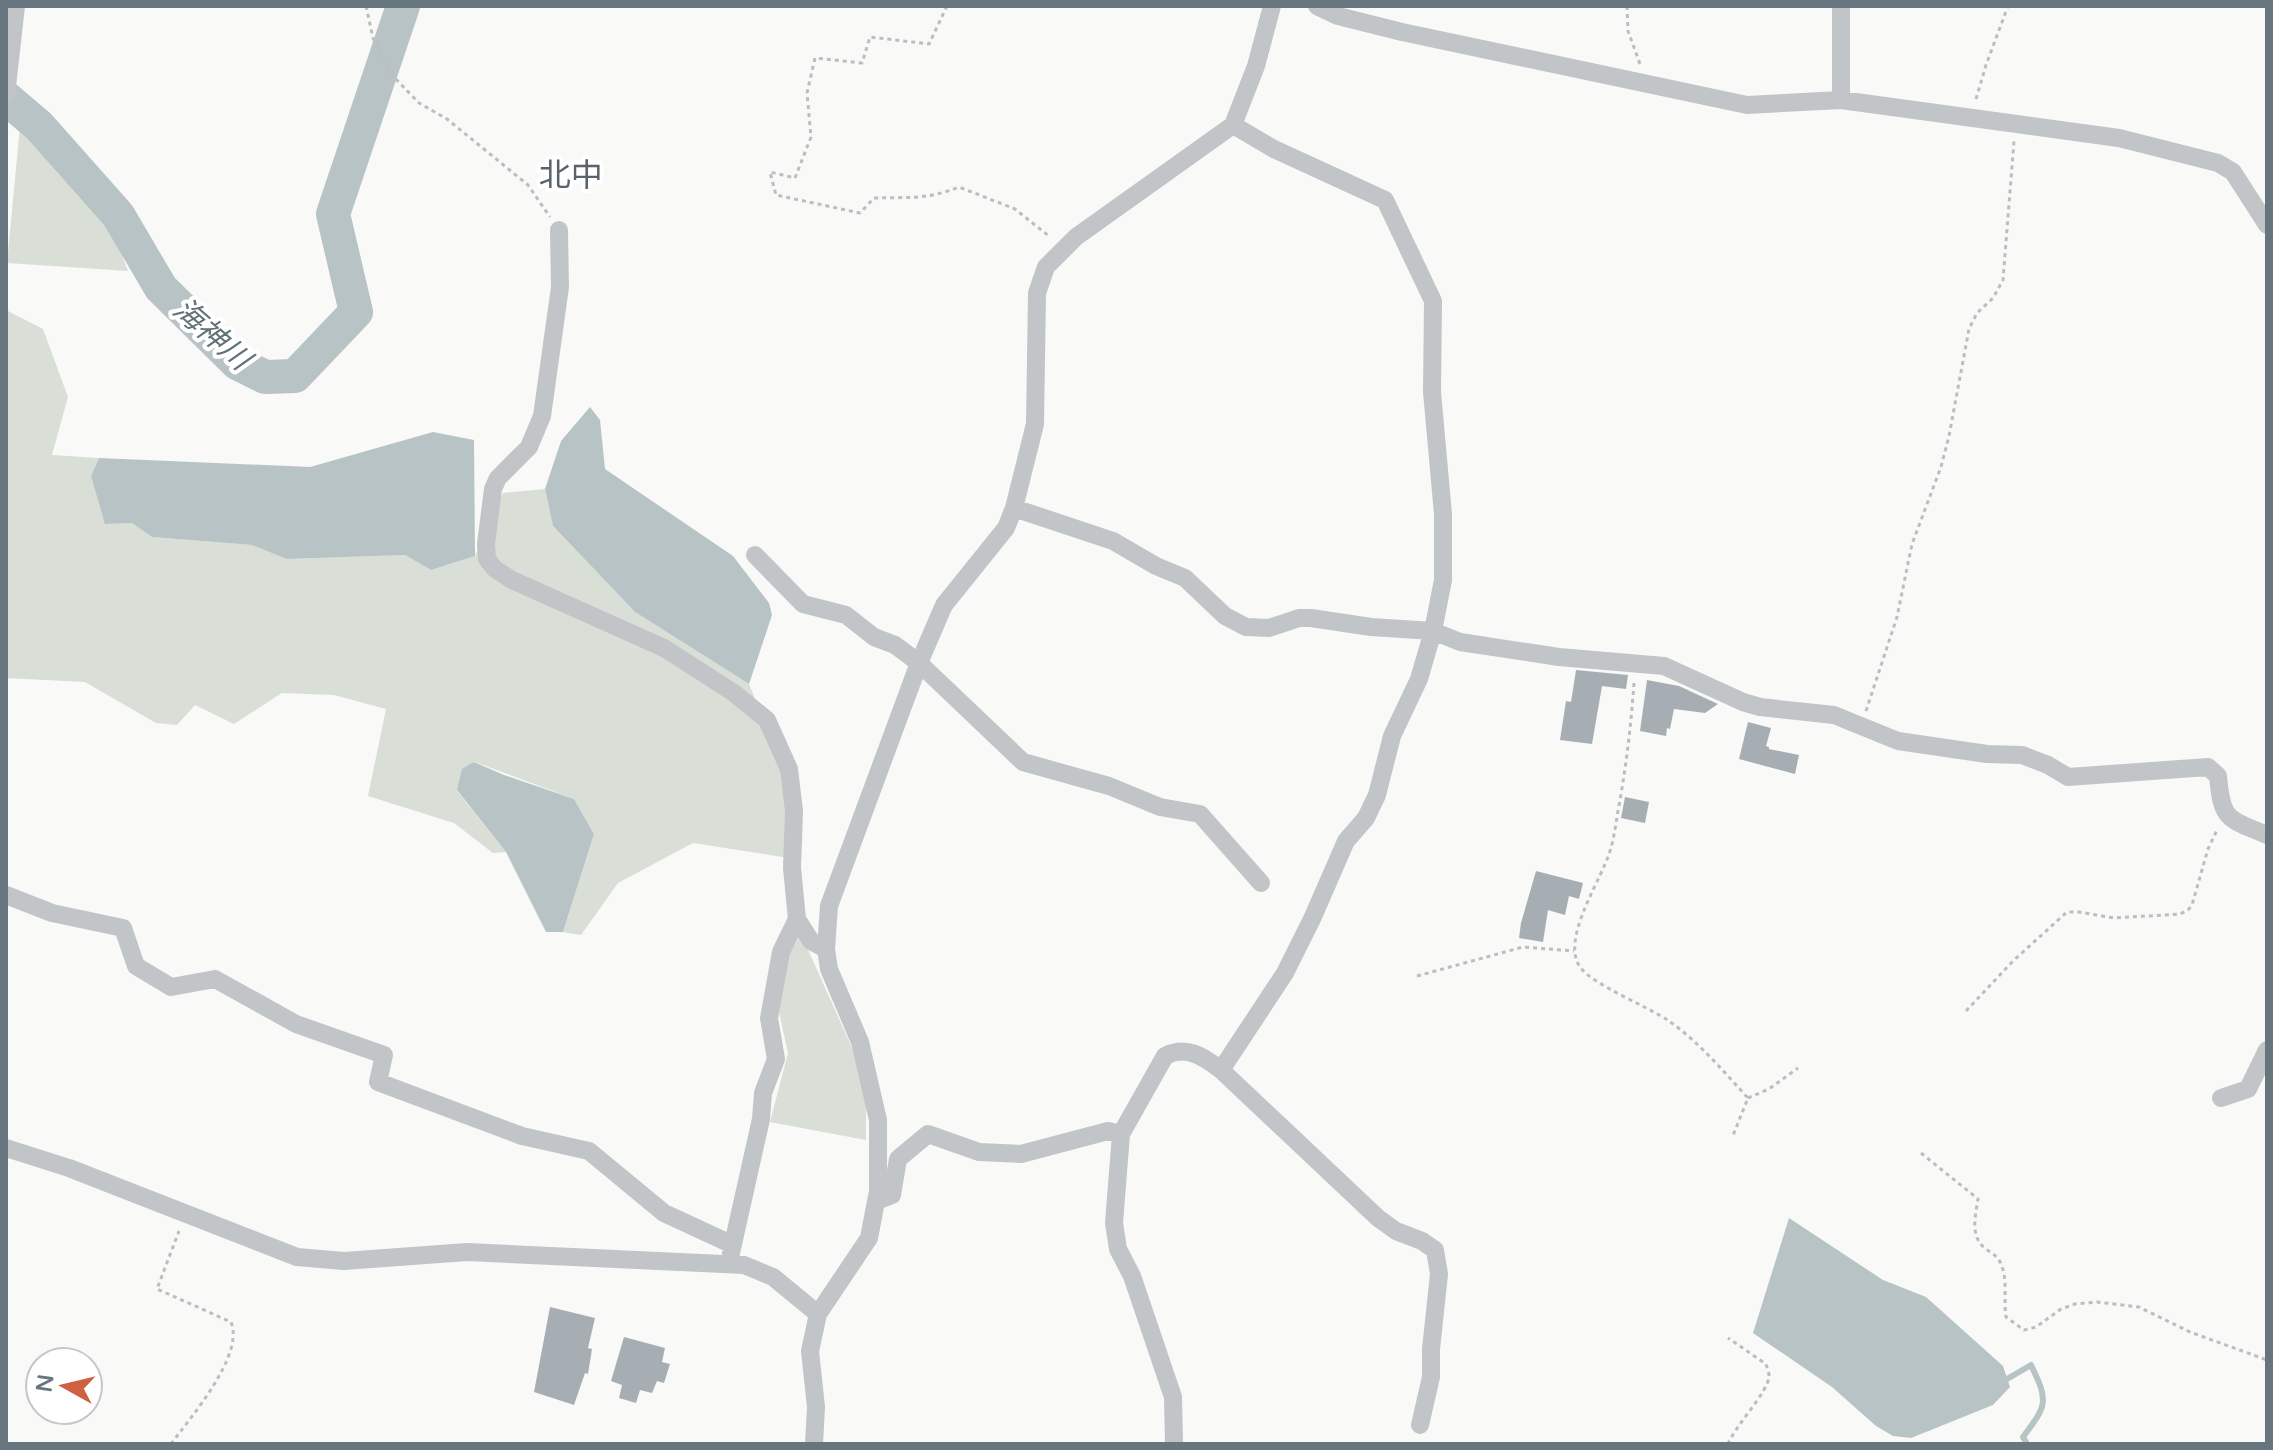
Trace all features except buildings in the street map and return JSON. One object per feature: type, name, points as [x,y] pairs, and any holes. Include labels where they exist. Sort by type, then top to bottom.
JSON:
[{"type":"street","points":[[6,95],[16,6]]},
{"type":"street","points":[[814,1444],[816,1407],[810,1351],[818,1314],[869,1238],[877,1201],[878,1120],[860,1042],[829,969],[826,949],[829,906],[919,663],[944,605],[1006,528],[1014,508],[1035,424],[1037,293],[1046,267],[1076,237],[1233,125],[1256,66],[1272,6]]},
{"type":"street","points":[[1317,6],[1338,16],[1402,32],[1747,105],[1841,100],[2119,138],[2218,163],[2233,172],[2267,225]]},
{"type":"street","points":[[1841,6],[1841,100]]},
{"type":"street","points":[[1221,1070],[1285,973],[1346,841],[1366,818],[1377,795],[1392,736],[1419,679],[1443,580],[1442,502],[1432,392],[1433,301],[1385,200],[1274,149],[1233,125]]},
{"type":"street","points":[[559,230],[560,287],[542,416],[529,447],[498,478],[493,489],[487,559],[495,569],[512,580],[664,648],[734,693],[767,720],[789,769],[794,811],[792,868],[797,919],[811,941],[826,949]]},
{"type":"street","points":[[1014,508],[1113,541],[1156,566],[1185,578],[1225,616],[1246,627],[1269,628],[1299,618],[1433,631],[1460,642],[1559,657],[1664,666],[1760,707],[1834,715],[1898,741],[1987,754],[2022,755],[2068,777],[2208,767],[2218,776],[2225,814],[2267,835]]},
{"type":"street","points":[[755,555],[803,604],[846,615],[874,637],[895,645],[919,663],[1023,762],[1109,786],[1160,807],[1200,814],[1261,883]]},
{"type":"street","points":[[6,895],[52,913],[123,928],[136,966],[171,987],[215,979],[296,1024],[384,1055],[378,1082],[522,1136],[589,1151],[664,1213],[731,1244]]},
{"type":"street","points":[[730,1264],[731,1244],[761,1119],[763,1093],[776,1059],[769,1018],[781,952],[797,919]]},
{"type":"street","points":[[1174,1444],[1173,1397],[1132,1276],[1118,1249],[1114,1223],[1121,1134],[1165,1056],[1175,1050],[1203,1056],[1378,1218],[1396,1231],[1435,1250],[1439,1274],[1431,1377],[1420,1425]]},
{"type":"street","points":[[2221,1098],[2248,1089],[2267,1050]]},
{"type":"street","points":[[877,1201],[892,1195],[898,1159],[928,1134],[979,1152],[1021,1154],[1108,1131],[1121,1134]]},
{"type":"street","points":[[6,1148],[69,1168],[297,1257],[344,1261],[467,1252],[744,1265],[773,1277],[818,1314]]},
{"type":"path","points":[[366,6],[373,38],[390,73],[419,103],[447,119],[528,185],[559,230]]},
{"type":"path","points":[[947,6],[929,44],[870,37],[862,63],[815,58],[807,93],[811,137],[795,178],[770,172],[776,195],[860,213],[874,198],[917,199],[959,187],[1015,209],[1065,248]]},
{"type":"path","points":[[1627,6],[1628,31],[1647,85]]},
{"type":"path","points":[[1971,118],[2008,6]]},
{"type":"path","points":[[1861,726],[1897,617],[1912,544],[1941,467],[1969,329],[1977,313],[1993,298],[2003,280],[2015,125]]},
{"type":"path","points":[[1636,663],[1630,746],[1612,843],[1587,903],[1574,951],[1578,965],[1589,977],[1669,1022],[1705,1053],[1748,1098]]},
{"type":"path","points":[[1966,1011],[2013,961],[2067,912],[2114,918],[2180,914],[2188,910],[2208,849],[2225,814]]},
{"type":"path","points":[[1417,976],[1523,947],[1574,951]]},
{"type":"path","points":[[1732,1138],[1748,1098],[1769,1089],[1798,1068]]},
{"type":"path","points":[[1921,1153],[1978,1199],[1975,1231],[1980,1243],[1999,1260],[2005,1281],[2006,1317],[2024,1330],[2036,1327],[2061,1309],[2075,1304],[2097,1302],[2139,1307],[2190,1332],[2267,1360]]},
{"type":"path","points":[[171,1444],[211,1389],[231,1350],[234,1329],[231,1322],[157,1289],[185,1214]]},
{"type":"path","points":[[1728,1338],[1766,1364],[1770,1378],[1732,1433],[1728,1444]]},
{"type":"shaded area","points":[[20,127],[77,180],[109,221],[128,271],[7,263]]},
{"type":"shaded area","points":[[6,310],[43,329],[68,397],[52,455],[99,458],[91,476],[106,524],[132,523],[152,537],[253,545],[288,559],[405,555],[431,570],[475,556],[503,493],[545,489],[553,526],[635,612],[749,684],[792,791],[789,858],[693,843],[618,883],[581,935],[563,932],[594,834],[574,799],[475,762],[463,769],[457,791],[506,852],[493,853],[454,823],[368,796],[386,709],[334,695],[282,693],[234,724],[195,705],[177,725],[156,723],[85,682],[6,678]]},
{"type":"shaded area","points":[[590,407],[600,420],[605,469],[733,556],[769,603],[772,615],[749,684],[635,612],[553,526],[545,489],[561,441]]},
{"type":"shaded area","points":[[433,432],[474,440],[475,556],[431,570],[405,555],[287,559],[252,545],[152,537],[132,523],[105,524],[91,476],[99,458],[310,467]]},
{"type":"shaded area","points":[[474,762],[574,799],[594,834],[563,932],[546,932],[506,852],[457,790],[462,769]]},
{"type":"shaded area","points":[[801,934],[853,1050],[866,1102],[866,1140],[770,1122],[788,1053],[779,1012],[789,953]]},
{"type":"shaded area","points":[[1789,1218],[1883,1280],[1926,1297],[2003,1366],[2010,1387],[1993,1405],[1911,1438],[1893,1436],[1876,1426],[1832,1387],[1753,1333]]},
{"type":"waterway","name":"海神川","points":[[6,98],[39,126],[118,215],[161,288],[237,363],[265,377],[295,376],[356,312],[333,214],[403,6]]},
{"type":"waterway","points":[[2007,1379],[2031,1365],[2041,1387],[2043,1403],[2023,1437],[2027,1444]]},
{"type":"district","name":"北中","points":[[571,175]]}]
